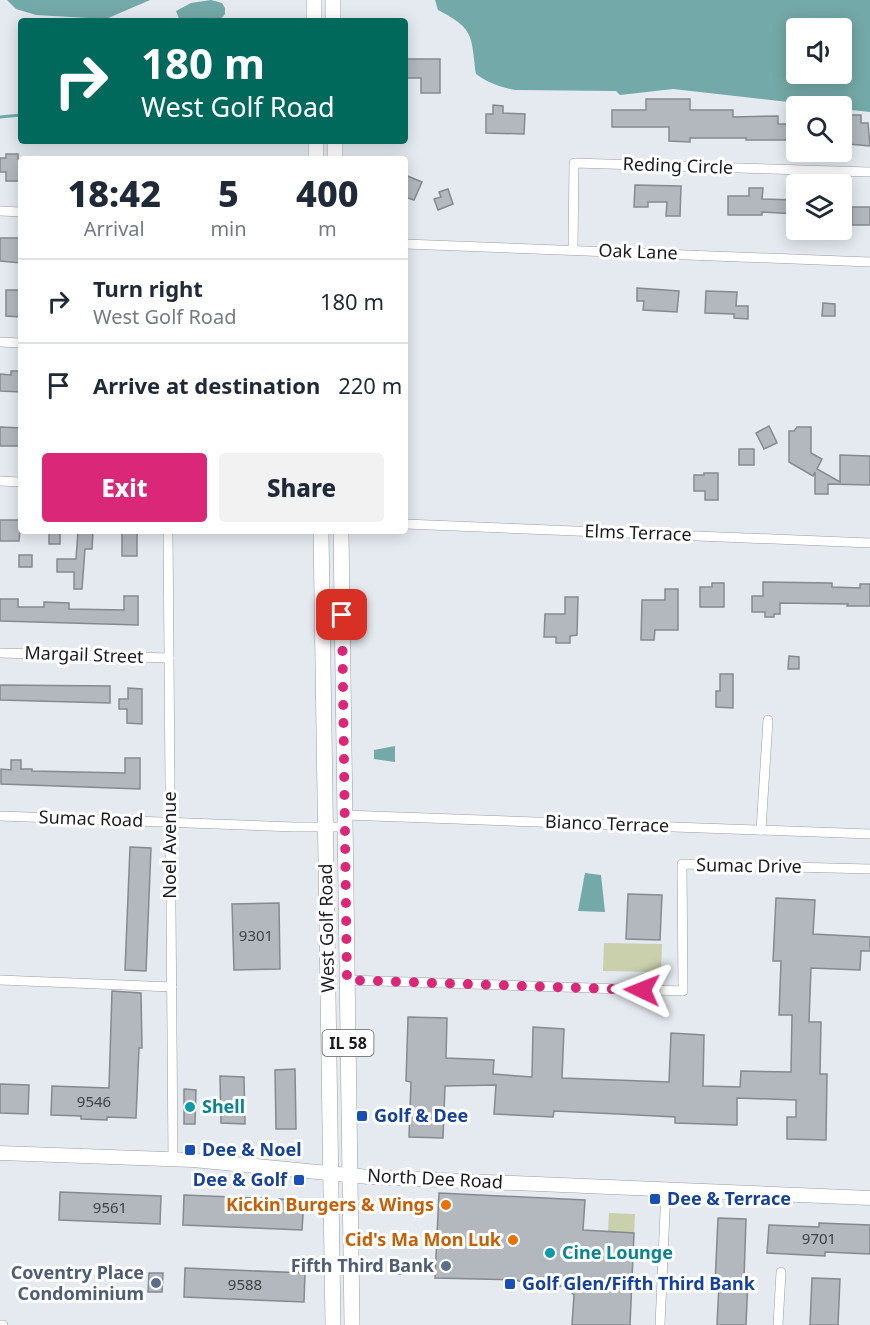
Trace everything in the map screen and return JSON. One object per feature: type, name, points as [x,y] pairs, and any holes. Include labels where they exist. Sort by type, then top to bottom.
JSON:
[{"type":"main road","points":[[314,0],[314,18]]},
{"type":"main road","points":[[333,0],[333,18]]},
{"type":"main road","name":"West Golf Road","points":[[321,534],[333,1325]]},
{"type":"main road","name":"West Golf Road","points":[[341,534],[352,1325]]},
{"type":"street","name":"Reding Circle","points":[[573,250],[574,163],[870,172]]},
{"type":"street","points":[[0,211],[18,212]]},
{"type":"street","name":"Oak Lane","points":[[408,244],[870,262]]},
{"type":"street","points":[[0,342],[18,343]]},
{"type":"street","points":[[0,481],[18,482]]},
{"type":"street","name":"Elms Terrace","points":[[408,524],[870,543]]},
{"type":"street","name":"Noel Avenue","points":[[168,534],[173,1159]]},
{"type":"street","name":"Margail Street","points":[[0,653],[169,658]]},
{"type":"street","points":[[761,830],[768,720]]},
{"type":"street","name":"Sumac Road","points":[[0,816],[325,826]]},
{"type":"street","name":"Bianco Terrace","points":[[325,826],[345,821],[870,834]]},
{"type":"street","name":"Sumac Drive","points":[[347,980],[683,991],[682,864],[870,869]]},
{"type":"street","points":[[0,980],[171,987]]},
{"type":"street","name":"North Dee Road","points":[[0,1153],[173,1159],[350,1175],[870,1198]]},
{"type":"street","points":[[660,1325],[666,1189]]},
{"type":"street","points":[[778,1325],[781,1272]]},
{"type":"green space","points":[[604,943],[662,944],[661,972],[603,971]]},
{"type":"green space","points":[[609,1213],[635,1214],[634,1233],[608,1231]]},
{"type":"water","points":[[7,0],[150,0],[108,18],[36,15],[16,9]]},
{"type":"water","points":[[211,0],[222,3],[225,14],[222,18],[179,18],[176,11],[191,3]]},
{"type":"water","points":[[435,0],[870,0],[870,112],[852,110],[852,96],[786,96],[786,102],[673,89],[620,95],[616,91],[510,89],[476,74],[469,35],[459,23],[438,10]]},
{"type":"water","points":[[395,746],[395,762],[374,759],[374,750]]},
{"type":"water","points":[[585,873],[601,875],[605,912],[578,911]]},
{"type":"building","points":[[408,59],[440,59],[440,93],[421,93],[421,78],[408,78]]},
{"type":"building","points":[[646,99],[690,99],[690,110],[733,110],[733,117],[778,116],[778,124],[786,124],[786,140],[690,138],[690,142],[669,141],[669,127],[612,127],[612,110],[646,110]]},
{"type":"building","points":[[493,105],[503,106],[503,113],[525,114],[524,134],[486,133],[486,114],[493,114]]},
{"type":"building","points":[[852,115],[861,115],[861,123],[868,123],[870,146],[852,144]]},
{"type":"building","points":[[6,154],[18,154],[18,181],[6,181],[6,172],[0,172],[0,158],[6,158]]},
{"type":"building","points":[[408,176],[422,182],[414,200],[408,198]]},
{"type":"building","points":[[635,185],[681,186],[680,216],[666,216],[667,202],[648,202],[648,207],[634,207]]},
{"type":"building","points":[[749,188],[763,188],[762,199],[786,200],[786,213],[762,212],[762,215],[728,215],[728,196],[749,196]]},
{"type":"building","points":[[448,189],[453,204],[438,210],[434,199],[441,197],[439,192]]},
{"type":"building","points":[[852,207],[870,207],[870,225],[852,225]]},
{"type":"building","points":[[0,238],[18,238],[18,263],[0,261]]},
{"type":"building","points":[[637,288],[679,291],[677,312],[643,310],[644,301],[637,301]]},
{"type":"building","points":[[6,290],[18,290],[18,317],[6,316]]},
{"type":"building","points":[[706,291],[737,292],[736,306],[748,306],[748,319],[734,318],[734,314],[705,313]]},
{"type":"building","points":[[823,303],[835,304],[835,316],[822,316]]},
{"type":"building","points":[[11,371],[18,371],[18,392],[0,391],[0,374],[11,375]]},
{"type":"building","points":[[769,426],[777,443],[764,449],[756,433]]},
{"type":"building","points":[[0,427],[18,428],[18,446],[0,446]]},
{"type":"building","points":[[797,427],[811,427],[811,453],[822,459],[817,469],[840,482],[840,455],[870,456],[870,485],[828,484],[828,494],[815,494],[815,472],[813,476],[789,462],[789,431],[794,431]]},
{"type":"building","points":[[739,449],[754,449],[754,465],[739,465]]},
{"type":"building","points":[[704,473],[718,473],[718,500],[705,500],[705,491],[694,491],[694,475],[704,475]]},
{"type":"building","points":[[0,520],[18,520],[19,541],[0,541]]},
{"type":"building","points":[[49,534],[60,534],[60,544],[49,544]]},
{"type":"building","points":[[78,534],[93,534],[92,549],[85,549],[82,589],[74,589],[74,572],[57,572],[57,559],[76,559]]},
{"type":"building","points":[[122,534],[137,534],[137,556],[122,556]]},
{"type":"building","points":[[19,555],[32,555],[32,567],[19,567]]},
{"type":"building","points":[[763,582],[832,583],[832,587],[860,588],[860,584],[870,584],[870,606],[780,603],[780,614],[765,617],[765,612],[752,612],[752,596],[763,596]]},
{"type":"building","points":[[712,583],[724,583],[724,607],[700,607],[700,587],[712,587]]},
{"type":"building","points":[[665,589],[678,589],[678,630],[655,630],[654,640],[641,640],[642,600],[665,600]]},
{"type":"building","points":[[124,596],[138,596],[138,625],[0,621],[0,599],[18,599],[18,607],[44,607],[44,602],[69,603],[69,609],[124,610]]},
{"type":"building","points":[[565,597],[578,597],[577,635],[570,636],[570,643],[556,643],[556,637],[544,637],[545,614],[565,614]]},
{"type":"building","points":[[789,656],[799,657],[799,669],[788,669]]},
{"type":"building","points":[[720,674],[733,674],[733,708],[716,707],[716,691],[720,691]]},
{"type":"building","points":[[0,685],[110,686],[110,703],[0,700]]},
{"type":"building","points":[[128,688],[142,689],[142,724],[127,723],[127,709],[119,709],[119,699],[128,699]]},
{"type":"building","points":[[125,758],[140,758],[140,789],[1,784],[1,769],[11,770],[11,760],[21,760],[21,769],[32,769],[32,771],[125,773]]},
{"type":"building","points":[[130,847],[151,848],[146,971],[125,970]]},
{"type":"building","points":[[628,894],[662,895],[660,940],[626,939]]},
{"type":"building","points":[[776,898],[815,900],[813,934],[870,937],[870,951],[861,951],[860,970],[811,968],[809,1022],[821,1022],[820,1074],[827,1074],[826,1140],[787,1139],[787,1117],[796,1117],[796,1100],[737,1098],[737,1125],[675,1123],[675,1117],[554,1111],[553,1117],[494,1114],[496,1085],[445,1086],[443,1138],[409,1137],[411,1082],[406,1081],[408,1017],[447,1018],[446,1058],[494,1060],[493,1074],[532,1077],[533,1027],[564,1029],[562,1078],[669,1082],[671,1033],[704,1035],[703,1086],[740,1087],[741,1071],[791,1072],[792,1015],[779,1015],[781,961],[773,961]]},
{"type":"building","points":[[279,903],[280,969],[234,970],[232,904]]},
{"type":"building","points":[[112,991],[141,993],[142,1048],[139,1048],[136,1118],[107,1117],[107,1120],[51,1115],[52,1086],[109,1088]]},
{"type":"building","name":"Shell","points":[[295,1069],[296,1129],[276,1129],[275,1070]]},
{"type":"building","name":"Shell","points":[[220,1076],[244,1077],[245,1124],[221,1123]]},
{"type":"building","points":[[0,1084],[29,1085],[28,1114],[0,1113]]},
{"type":"building","name":"Shell","points":[[184,1089],[196,1090],[195,1124],[184,1124]]},
{"type":"building","points":[[60,1192],[161,1196],[160,1224],[59,1220]]},
{"type":"building","points":[[439,1193],[585,1200],[583,1230],[634,1233],[630,1325],[572,1325],[574,1295],[564,1285],[559,1287],[545,1282],[535,1286],[516,1280],[435,1278]]},
{"type":"building","points":[[184,1195],[304,1200],[302,1230],[183,1225]]},
{"type":"building","points":[[718,1218],[746,1219],[744,1279],[748,1279],[746,1325],[717,1325],[719,1284],[715,1284]]},
{"type":"building","points":[[819,1223],[870,1225],[870,1254],[825,1252],[825,1256],[767,1253],[769,1225],[819,1227]]},
{"type":"building","points":[[393,1261],[410,1262],[410,1274],[393,1274]]},
{"type":"building","points":[[185,1268],[305,1273],[304,1302],[184,1297]]},
{"type":"building","name":"Coventry Place Condominium","points":[[149,1273],[163,1273],[162,1292],[148,1292]]},
{"type":"building","points":[[812,1278],[840,1279],[838,1325],[810,1325]]},
{"type":"waterway","points":[[0,117],[18,115]]},
{"type":"place","name":"Shell","points":[[190,1107]]},
{"type":"place","name":"Golf & Dee","points":[[362,1116]]},
{"type":"place","name":"Dee & Noel","points":[[190,1150]]},
{"type":"place","name":"Dee & Golf","points":[[299,1180]]},
{"type":"place","name":"Dee & Terrace","points":[[655,1199]]},
{"type":"place","name":"Kickin Burgers & Wings","points":[[446,1205]]},
{"type":"place","name":"Cid's Ma Mon Luk","points":[[513,1240]]},
{"type":"place","name":"Cine Lounge","points":[[550,1253]]},
{"type":"place","name":"Fifth Third Bank","points":[[446,1266]]},
{"type":"place","name":"Coventry Place Condominium","points":[[156,1283]]},
{"type":"place","name":"Golf Glen/Fifth Third Bank","points":[[510,1284]]},
{"type":"route","points":[[342,615],[347,980],[642,990]]}]
